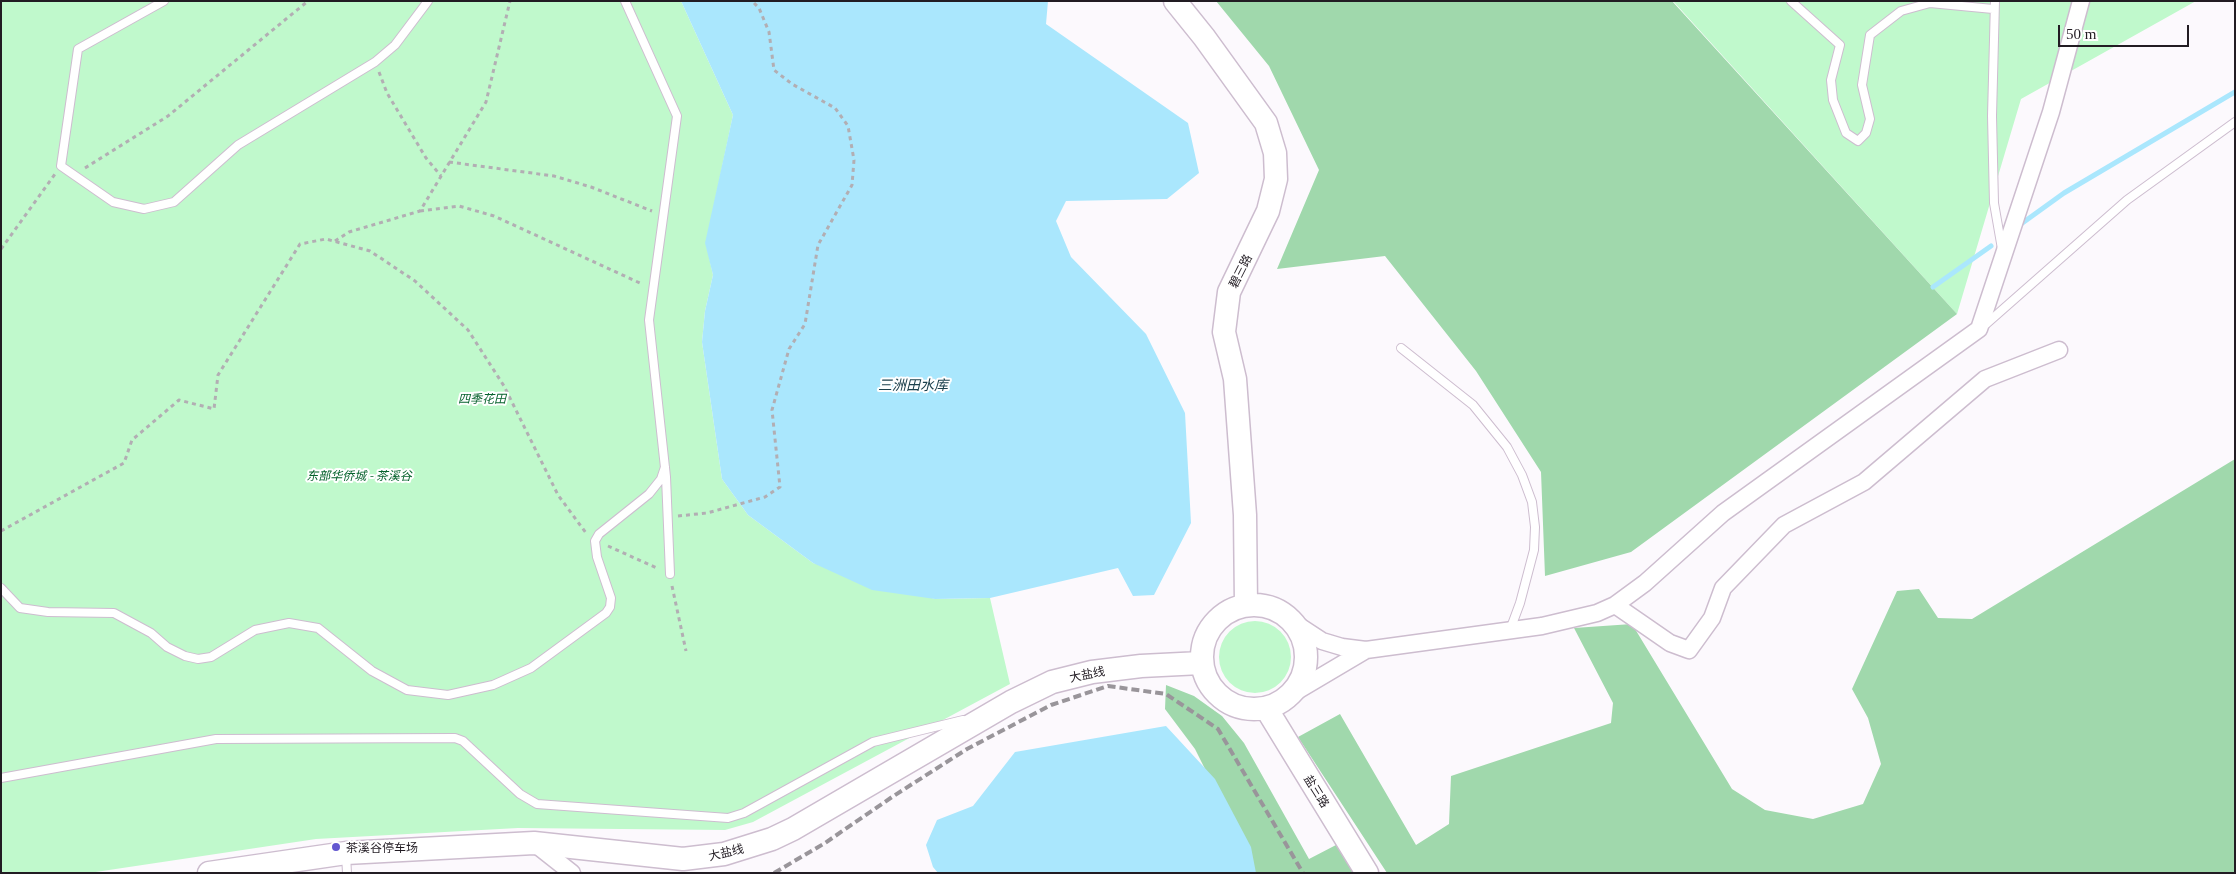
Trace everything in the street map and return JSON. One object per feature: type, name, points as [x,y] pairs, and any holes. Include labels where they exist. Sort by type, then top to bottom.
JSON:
[{"type":"main road","name":"碧三路","points":[[1175,1],[1204,37],[1266,123],[1275,153],[1276,179],[1268,211],[1229,292],[1224,332],[1235,380],[1245,515],[1246,605]]},
{"type":"main road","points":[[1246,605],[1272,608],[1293,622],[1305,645],[1307,658],[1305,672],[1290,695],[1279,703],[1266,708],[1240,708],[1218,696],[1204,675],[1201,663],[1205,637],[1212,625],[1222,616],[1246,605]]},
{"type":"main road","name":"大盐线","points":[[209,873],[346,863],[534,843],[679,866],[772,839],[1032,691],[1071,676],[1141,666],[1201,663]]},
{"type":"main road","name":"盐三路","points":[[1266,708],[1367,873]]},
{"type":"street","points":[[1293,622],[1322,642],[1366,650],[1573,620],[1615,605],[1645,583],[1723,513],[1980,329],[2051,112],[2082,1]]},
{"type":"street","points":[[1615,605],[1670,643],[1689,650],[1712,618],[1723,588],[1784,525],[1864,482],[1986,379],[2059,350]]},
{"type":"street","points":[[1290,695],[1366,650]]},
{"type":"street","points":[[534,843],[572,873]]},
{"type":"lane","points":[[164,1],[78,49],[61,166],[113,202],[144,209],[174,202],[238,145],[375,62],[395,45],[428,1]]},
{"type":"lane","points":[[625,1],[677,116],[649,320],[665,467],[670,574]]},
{"type":"lane","points":[[1791,1],[1840,45],[1831,80],[1833,100],[1846,133],[1858,141],[1866,134],[1870,120],[1862,85],[1870,35],[1901,11],[1930,3],[1994,5],[1994,203],[2003,258]]},
{"type":"lane","points":[[1980,329],[2127,200],[2235,122]]},
{"type":"lane","points":[[1401,348],[1473,405],[1507,447],[1522,475],[1532,502],[1535,528],[1534,550],[1520,603],[1510,630]]},
{"type":"lane","points":[[1,588],[20,608],[48,612],[114,613],[151,633],[167,648],[185,656],[198,659],[211,657],[255,630],[289,623],[318,628],[372,671],[390,681],[408,690],[448,695],[493,685],[531,668],[606,613],[610,607],[611,598],[597,557],[596,541],[599,534],[649,494],[661,479],[665,467]]},
{"type":"lane","points":[[1,778],[216,739],[455,738],[463,741],[520,794],[537,804],[728,818],[744,813],[873,742],[992,714]]},
{"type":"path","points":[[74,175],[168,116],[308,1]]},
{"type":"path","points":[[420,211],[486,102],[510,1]]},
{"type":"path","points":[[668,516],[707,513],[766,497],[780,488],[772,410],[789,349],[805,324],[818,245],[852,185],[854,160],[848,126],[835,108],[792,84],[774,70],[769,32],[759,8],[752,1]]},
{"type":"path","points":[[375,62],[387,93],[426,158],[440,176]]},
{"type":"path","points":[[449,162],[554,176],[591,187],[663,215]]},
{"type":"path","points":[[1,249],[61,166]]},
{"type":"path","points":[[335,241],[349,232],[420,211],[459,206],[494,216],[653,290]]},
{"type":"path","points":[[1,531],[124,463],[132,440],[179,400],[214,409],[218,375],[300,244],[326,239],[370,251],[415,282],[468,330],[504,386],[558,494],[588,535],[596,541],[670,574],[686,650]]},
{"type":"green space","name":"东部华侨城 - 茶溪谷","points":[[1,1],[681,1],[733,115],[706,243],[713,275],[705,311],[702,342],[722,479],[748,515],[813,563],[935,599],[990,598],[1010,684],[753,822],[725,830],[518,828],[316,839],[89,873],[1,873]]},
{"type":"green space","points":[[1216,1],[1672,1],[1957,314],[1631,552],[1545,576],[1541,472],[1476,371],[1385,256],[1277,269],[1319,170],[1269,66]]},
{"type":"green space","points":[[1673,1],[2196,1],[2021,99],[1957,314]]},
{"type":"green space","points":[[2235,459],[2235,873],[1387,873],[1298,737],[1340,714],[1416,845],[1449,824],[1451,776],[1611,723],[1613,703],[1574,628],[1632,624],[1732,789],[1765,810],[1813,819],[1863,804],[1881,764],[1868,718],[1852,689],[1897,591],[1919,589],[1938,618],[1972,619]]},
{"type":"green space","points":[[1262,621],[1281,631],[1289,643],[1291,657],[1289,671],[1281,683],[1269,691],[1248,693],[1229,683],[1221,671],[1219,650],[1229,631],[1241,623]]},
{"type":"green space","points":[[1166,685],[1194,696],[1222,716],[1244,743],[1309,859],[1336,845],[1354,873],[1247,873],[1237,833],[1195,749],[1165,709]]},
{"type":"water","name":"三洲田水库","points":[[681,1],[1048,1],[1046,24],[1188,123],[1199,173],[1167,199],[1066,201],[1056,221],[1071,257],[1146,334],[1185,413],[1191,523],[1154,595],[1133,596],[1118,568],[990,598],[935,599],[872,590],[813,563],[748,515],[722,479],[702,342],[705,311],[713,275],[705,243],[733,115]]},
{"type":"water","points":[[1166,726],[1215,779],[1251,847],[1256,873],[938,873],[933,867],[926,845],[937,820],[973,806],[1015,752]]},
{"type":"waterway","points":[[2021,224],[2064,193],[2235,92]]},
{"type":"waterway","points":[[1933,287],[1991,246]]},
{"type":"railway","points":[[774,873],[825,843],[967,749],[1051,705],[1108,686],[1166,694],[1218,729],[1303,873]]},
{"type":"place","name":"茶溪谷停车场","points":[[336,847]]},
{"type":"park label","name":"四季花田","points":[[482,398]]}]
